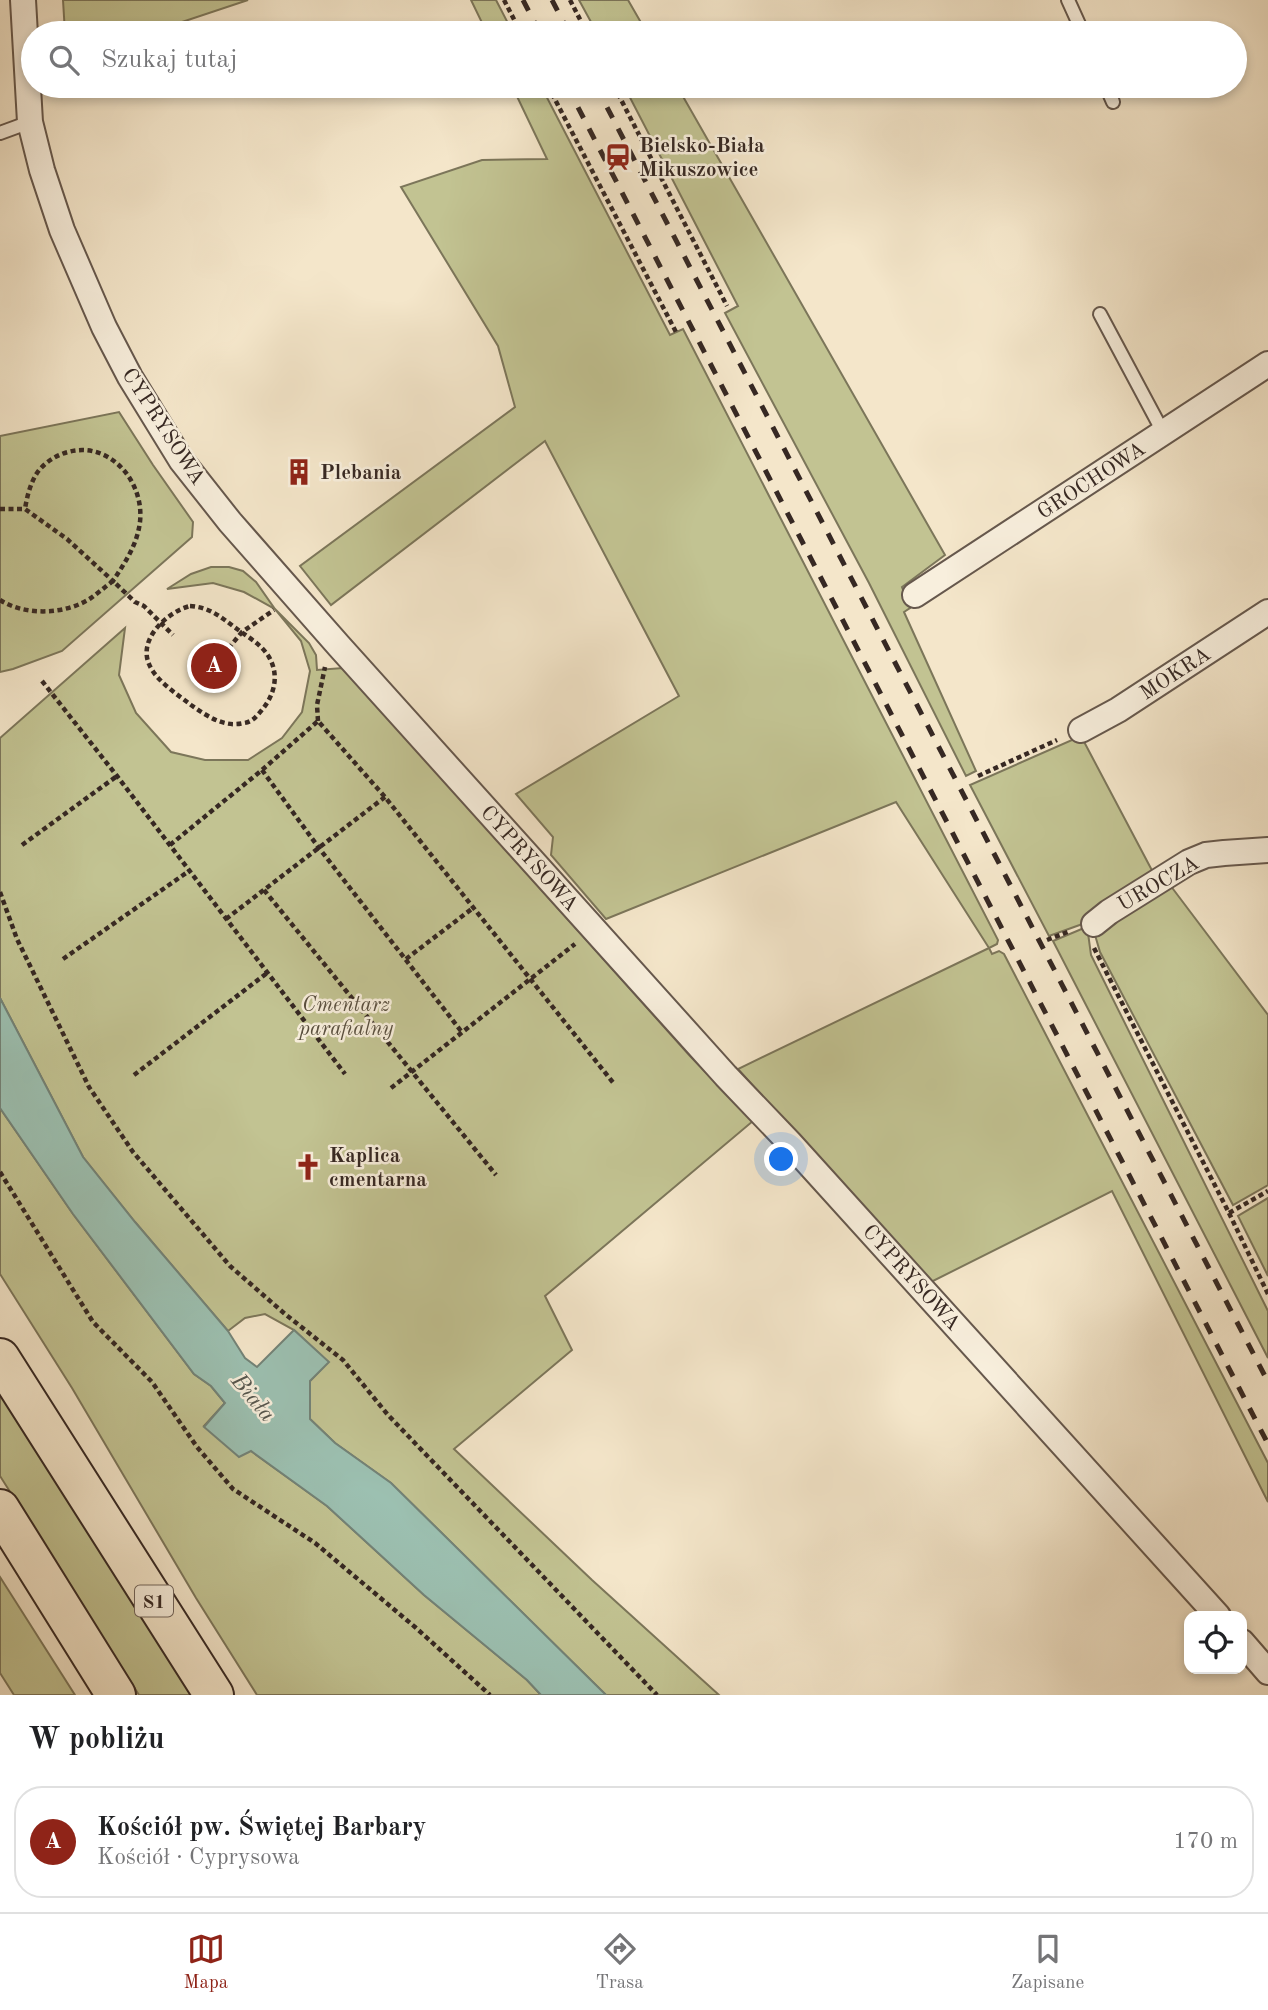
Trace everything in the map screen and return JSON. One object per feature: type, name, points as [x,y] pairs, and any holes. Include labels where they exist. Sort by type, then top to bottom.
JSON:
[{"type":"highway","name":"S1","points":[[0,1358],[214,1695]]},
{"type":"highway","points":[[0,1509],[116,1695]]},
{"type":"street","name":"CYPRYSOWA","points":[[23,0],[24,21]]},
{"type":"street","name":"CYPRYSOWA","points":[[29,98],[30,122],[42,170],[62,229],[104,327],[130,377],[181,460],[230,522],[589,933],[1213,1611]]},
{"type":"street","name":"GROCHOWA","points":[[915,595],[1268,364]]},
{"type":"street","name":"MOKRA","points":[[1081,730],[1118,710],[1268,612]]},
{"type":"street","name":"UROCZA","points":[[1094,924],[1189,862],[1224,853],[1268,850]]},
{"type":"street","points":[[1247,1649],[1268,1672]]},
{"type":"lane","points":[[1068,0],[1078,21]]},
{"type":"lane","points":[[1111,98],[1113,102]]},
{"type":"lane","points":[[0,133],[30,122]]},
{"type":"lane","points":[[1100,314],[1163,432]]},
{"type":"path","points":[[504,0],[515,21]]},
{"type":"path","points":[[570,0],[581,21]]},
{"type":"path","points":[[554,98],[676,332]]},
{"type":"path","points":[[620,98],[727,306]]},
{"type":"path","points":[[0,600],[12,607],[51,611],[89,600],[113,581],[133,547],[139,526],[137,491],[122,468],[111,457],[79,449],[50,459],[37,472],[25,509]]},
{"type":"path","points":[[0,509],[25,509],[67,539],[173,635]]},
{"type":"path","points":[[223,655],[242,632],[293,594]]},
{"type":"path","points":[[199,607],[219,615],[242,632],[265,650],[275,671],[273,694],[252,721],[225,724],[216,721],[158,678],[150,668],[146,649],[148,641],[161,623],[182,608],[199,607]]},
{"type":"path","points":[[339,646],[323,669],[317,705],[318,721],[385,797],[615,1085]]},
{"type":"path","points":[[42,681],[345,1074]]},
{"type":"path","points":[[170,845],[318,721]]},
{"type":"path","points":[[978,776],[1081,730]]},
{"type":"path","points":[[262,770],[318,848],[461,1031]]},
{"type":"path","points":[[22,845],[117,776]]},
{"type":"path","points":[[226,919],[385,797]]},
{"type":"path","points":[[63,959],[189,871]]},
{"type":"path","points":[[264,890],[496,1175]]},
{"type":"path","points":[[0,892],[17,939],[89,1087],[133,1152],[230,1266],[342,1360],[388,1415],[657,1695]]},
{"type":"path","points":[[406,959],[473,908]]},
{"type":"path","points":[[1094,924],[1091,940],[1096,952],[1268,1294]]},
{"type":"path","points":[[391,1088],[589,933]]},
{"type":"path","points":[[134,1075],[268,973]]},
{"type":"path","points":[[0,1172],[93,1322],[152,1382],[197,1447],[233,1489],[315,1544],[415,1627],[490,1695]]},
{"type":"path","points":[[1229,1213],[1268,1191]]},
{"type":"green space","points":[[63,0],[248,0],[185,21],[64,21]]},
{"type":"green space","points":[[471,0],[496,0],[507,21],[481,21]]},
{"type":"green space","points":[[579,0],[628,0],[640,21],[590,21]]},
{"type":"green space","points":[[518,98],[547,98],[670,335],[683,329],[998,940],[997,944],[989,948],[896,802],[606,919],[551,855],[553,837],[516,794],[679,696],[545,441],[331,605],[300,566],[515,407],[498,346],[401,187],[482,160],[547,159]]},
{"type":"green space","points":[[630,98],[684,98],[945,555],[902,587],[910,608],[904,612],[976,771],[966,776],[869,583],[725,313],[738,306]]},
{"type":"green space","points":[[119,412],[193,522],[192,537],[62,651],[0,672],[0,436]]},
{"type":"green space","points":[[211,567],[229,567],[243,571],[256,582],[275,609],[244,592],[213,583],[167,589],[191,574]]},
{"type":"green space","name":"Cmentarz parafialny","points":[[275,609],[309,643],[316,655],[317,670],[343,668],[690,1056],[753,1121],[545,1296],[572,1350],[454,1449],[592,1580],[719,1695],[606,1695],[391,1483],[335,1443],[310,1419],[310,1381],[328,1362],[294,1330],[265,1314],[245,1318],[228,1331],[83,1157],[0,998],[0,738],[125,628],[119,675],[136,713],[171,752],[205,760],[248,760],[282,738],[302,712],[310,671],[301,641]]},
{"type":"green space","points":[[1081,736],[1156,878],[1088,922],[1049,936],[970,785]]},
{"type":"green space","points":[[1167,881],[1268,1015],[1268,1185],[1233,1205],[1100,952],[1095,935]]},
{"type":"green space","points":[[1084,928],[1088,933],[1091,955],[1268,1311],[1268,1358],[1053,941]]},
{"type":"green space","points":[[989,948],[992,954],[999,951],[1004,954],[1268,1463],[1268,1502],[1112,1191],[929,1283],[738,1069]]},
{"type":"green space","points":[[0,1108],[73,1214],[194,1374],[211,1386],[225,1403],[204,1426],[251,1451],[327,1506],[424,1595],[527,1680],[541,1695],[257,1695],[0,1274]]},
{"type":"green space","points":[[1268,1198],[1268,1276],[1238,1216]]},
{"type":"green space","points":[[0,1392],[192,1695],[139,1695],[0,1476]]},
{"type":"green space","points":[[0,1577],[75,1695],[14,1695],[0,1673]]},
{"type":"water","name":"Biała","points":[[0,998],[83,1157],[228,1331],[245,1358],[257,1367],[294,1330],[329,1362],[310,1381],[310,1419],[335,1443],[391,1483],[606,1695],[541,1695],[527,1680],[424,1595],[327,1506],[251,1451],[239,1457],[204,1427],[225,1403],[211,1386],[194,1374],[73,1214],[0,1108]]},
{"type":"railway","points":[[523,0],[534,21]]},
{"type":"railway","points":[[552,0],[563,21]]},
{"type":"railway","points":[[573,98],[1268,1444]]},
{"type":"railway","points":[[602,98],[1268,1382]]},
{"type":"place","name":"Bielsko-Biała Mikuszowice","points":[[618,157]]},
{"type":"place","name":"Plebania","points":[[299,472]]},
{"type":"place","name":"Kościół pw. Świętej Barbary","points":[[214,666]]},
{"type":"place","name":"Kaplica cmentarna","points":[[308,1167]]}]
